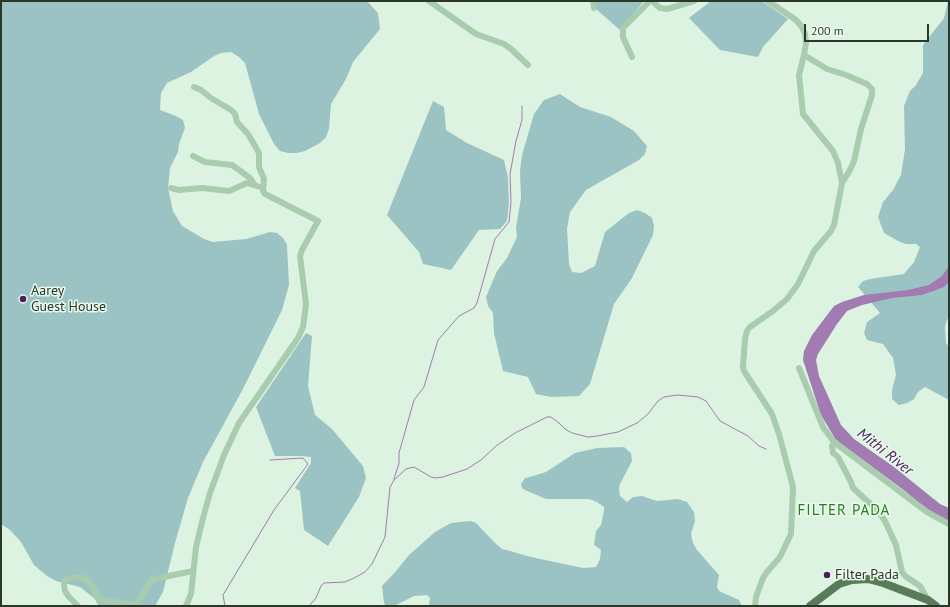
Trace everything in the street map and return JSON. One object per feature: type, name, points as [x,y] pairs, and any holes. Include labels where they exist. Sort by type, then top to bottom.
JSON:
[{"type":"main road","points":[[810,606],[838,584],[852,580],[868,579],[928,600],[936,606]]},
{"type":"street","points":[[430,1],[476,34],[507,47],[528,65]]},
{"type":"street","points":[[632,57],[622,37],[623,28],[651,1],[660,8],[668,9],[694,1]]},
{"type":"street","points":[[768,1],[796,20],[806,34],[806,44],[799,75],[803,114],[833,151],[838,163],[842,183]]},
{"type":"street","points":[[754,606],[763,578],[780,557],[791,534],[793,486],[772,414],[744,371],[745,339],[747,331],[750,327],[787,299],[798,284],[814,251],[831,231],[834,225],[842,183],[854,161],[861,129],[872,95],[872,89],[867,84],[827,69],[804,55]]},
{"type":"street","points":[[186,606],[191,594],[196,547],[210,493],[229,444],[239,423],[298,338],[303,327],[306,294],[300,256],[318,221],[265,194],[263,188],[264,179],[259,166],[260,153],[248,134],[237,122],[235,114],[201,90],[194,87]]},
{"type":"street","points":[[193,156],[205,162],[232,165],[250,178],[254,184]]},
{"type":"street","points":[[171,188],[179,190],[202,188],[229,191],[247,183],[263,188]]},
{"type":"street","points":[[799,368],[822,427],[836,443],[927,512],[949,524]]},
{"type":"street","points":[[836,443],[832,446],[834,453],[838,457],[853,488],[877,510],[885,522],[896,545],[902,572],[905,576],[920,586],[928,600]]},
{"type":"street","points":[[78,606],[69,597],[65,590],[65,581],[67,579],[79,577],[86,579],[94,589],[98,598],[133,605],[138,602],[154,579],[193,571]]},
{"type":"shaded area","points":[[1,1],[367,1],[378,13],[380,29],[353,62],[346,79],[331,104],[329,129],[326,137],[320,143],[305,151],[288,153],[280,151],[274,144],[259,114],[245,63],[231,52],[221,53],[214,56],[191,72],[167,83],[161,93],[160,110],[183,120],[185,128],[179,144],[178,152],[170,168],[168,188],[173,211],[182,226],[204,239],[213,242],[246,239],[270,232],[277,233],[283,238],[287,245],[289,285],[282,310],[243,389],[203,462],[188,498],[163,592],[155,606],[99,606],[94,598],[80,587],[56,581],[47,576],[34,565],[21,542],[10,530],[1,524]]},
{"type":"shaded area","points":[[595,1],[644,1],[620,30],[596,9]]},
{"type":"shaded area","points":[[711,1],[762,1],[788,19],[763,47],[758,57],[720,50],[689,18]]},
{"type":"shaded area","points":[[948,1],[949,315],[945,326],[946,343],[949,347],[949,400],[925,387],[918,392],[914,399],[899,405],[892,399],[892,390],[896,375],[893,358],[883,344],[867,340],[864,333],[867,322],[880,313],[858,287],[863,281],[870,279],[904,274],[914,262],[920,247],[916,244],[906,244],[898,241],[884,233],[878,217],[883,202],[893,190],[901,175],[905,149],[904,106],[910,91],[916,85],[923,73],[923,45],[944,18]]},
{"type":"shaded area","points":[[560,94],[580,107],[611,117],[634,131],[647,146],[645,154],[639,160],[586,190],[570,212],[567,229],[569,264],[572,272],[581,273],[595,266],[605,232],[629,213],[637,210],[645,213],[652,218],[654,226],[653,235],[632,278],[614,304],[590,384],[579,396],[551,397],[536,394],[528,377],[503,371],[494,333],[493,313],[488,306],[486,297],[497,271],[507,258],[517,237],[516,227],[521,198],[520,171],[522,155],[534,114],[544,100]]},
{"type":"shaded area","points":[[433,101],[444,107],[446,130],[467,143],[504,160],[508,178],[509,204],[507,221],[500,229],[479,230],[451,270],[423,264],[419,252],[387,215]]},
{"type":"shaded area","points":[[949,266],[949,282],[944,287],[922,295],[892,298],[862,305],[847,311],[818,354],[816,360],[819,376],[841,425],[854,439],[894,467],[940,504],[949,508],[949,522],[928,511],[905,491],[836,440],[821,415],[803,360],[804,351],[812,335],[834,306],[864,295],[908,290],[929,285],[942,276]]},
{"type":"shaded area","points":[[306,333],[312,336],[308,386],[315,415],[332,429],[363,466],[366,478],[359,497],[328,546],[304,530],[300,491],[295,488],[311,463],[311,457],[275,456],[256,407]]},
{"type":"shaded area","points":[[624,447],[631,453],[632,461],[620,484],[620,496],[627,502],[633,497],[642,496],[657,501],[678,499],[687,502],[694,512],[695,521],[691,534],[693,543],[697,550],[719,575],[717,587],[719,591],[739,600],[742,606],[429,606],[430,598],[427,595],[414,596],[396,605],[386,606],[384,603],[382,586],[409,555],[435,532],[451,523],[471,521],[476,523],[502,549],[583,568],[596,567],[600,559],[601,550],[594,545],[596,531],[601,525],[604,507],[589,499],[546,499],[525,490],[522,488],[521,484],[525,478],[546,472],[575,453],[597,448]]},
{"type":"waterway","points":[[394,479],[399,463],[399,453],[414,400],[424,387],[438,340],[459,316],[474,308],[477,303],[495,239],[509,222],[511,203],[510,174],[516,141],[522,120],[522,106]]},
{"type":"waterway","points":[[309,606],[316,598],[321,586],[324,583],[345,582],[365,572],[372,564],[385,537],[390,487],[394,480],[406,469],[414,467],[435,478],[443,477],[467,469],[515,433],[547,417],[551,417],[572,433],[588,437],[597,436],[618,432],[637,423],[648,414],[658,401],[664,397],[677,395],[698,397],[706,401],[720,421],[748,436],[759,446],[766,449]]},
{"type":"waterway","points":[[225,606],[223,595],[274,510],[308,464],[303,458],[270,460]]},
{"type":"place","name":"Aarey Guest House","points":[[23,299]]},
{"type":"place","name":"Filter Pada","points":[[827,575]]},
{"type":"district","name":"FILTER PADA","points":[[844,511]]},
{"type":"water label","name":"Mithi River","points":[[885,452]]}]
